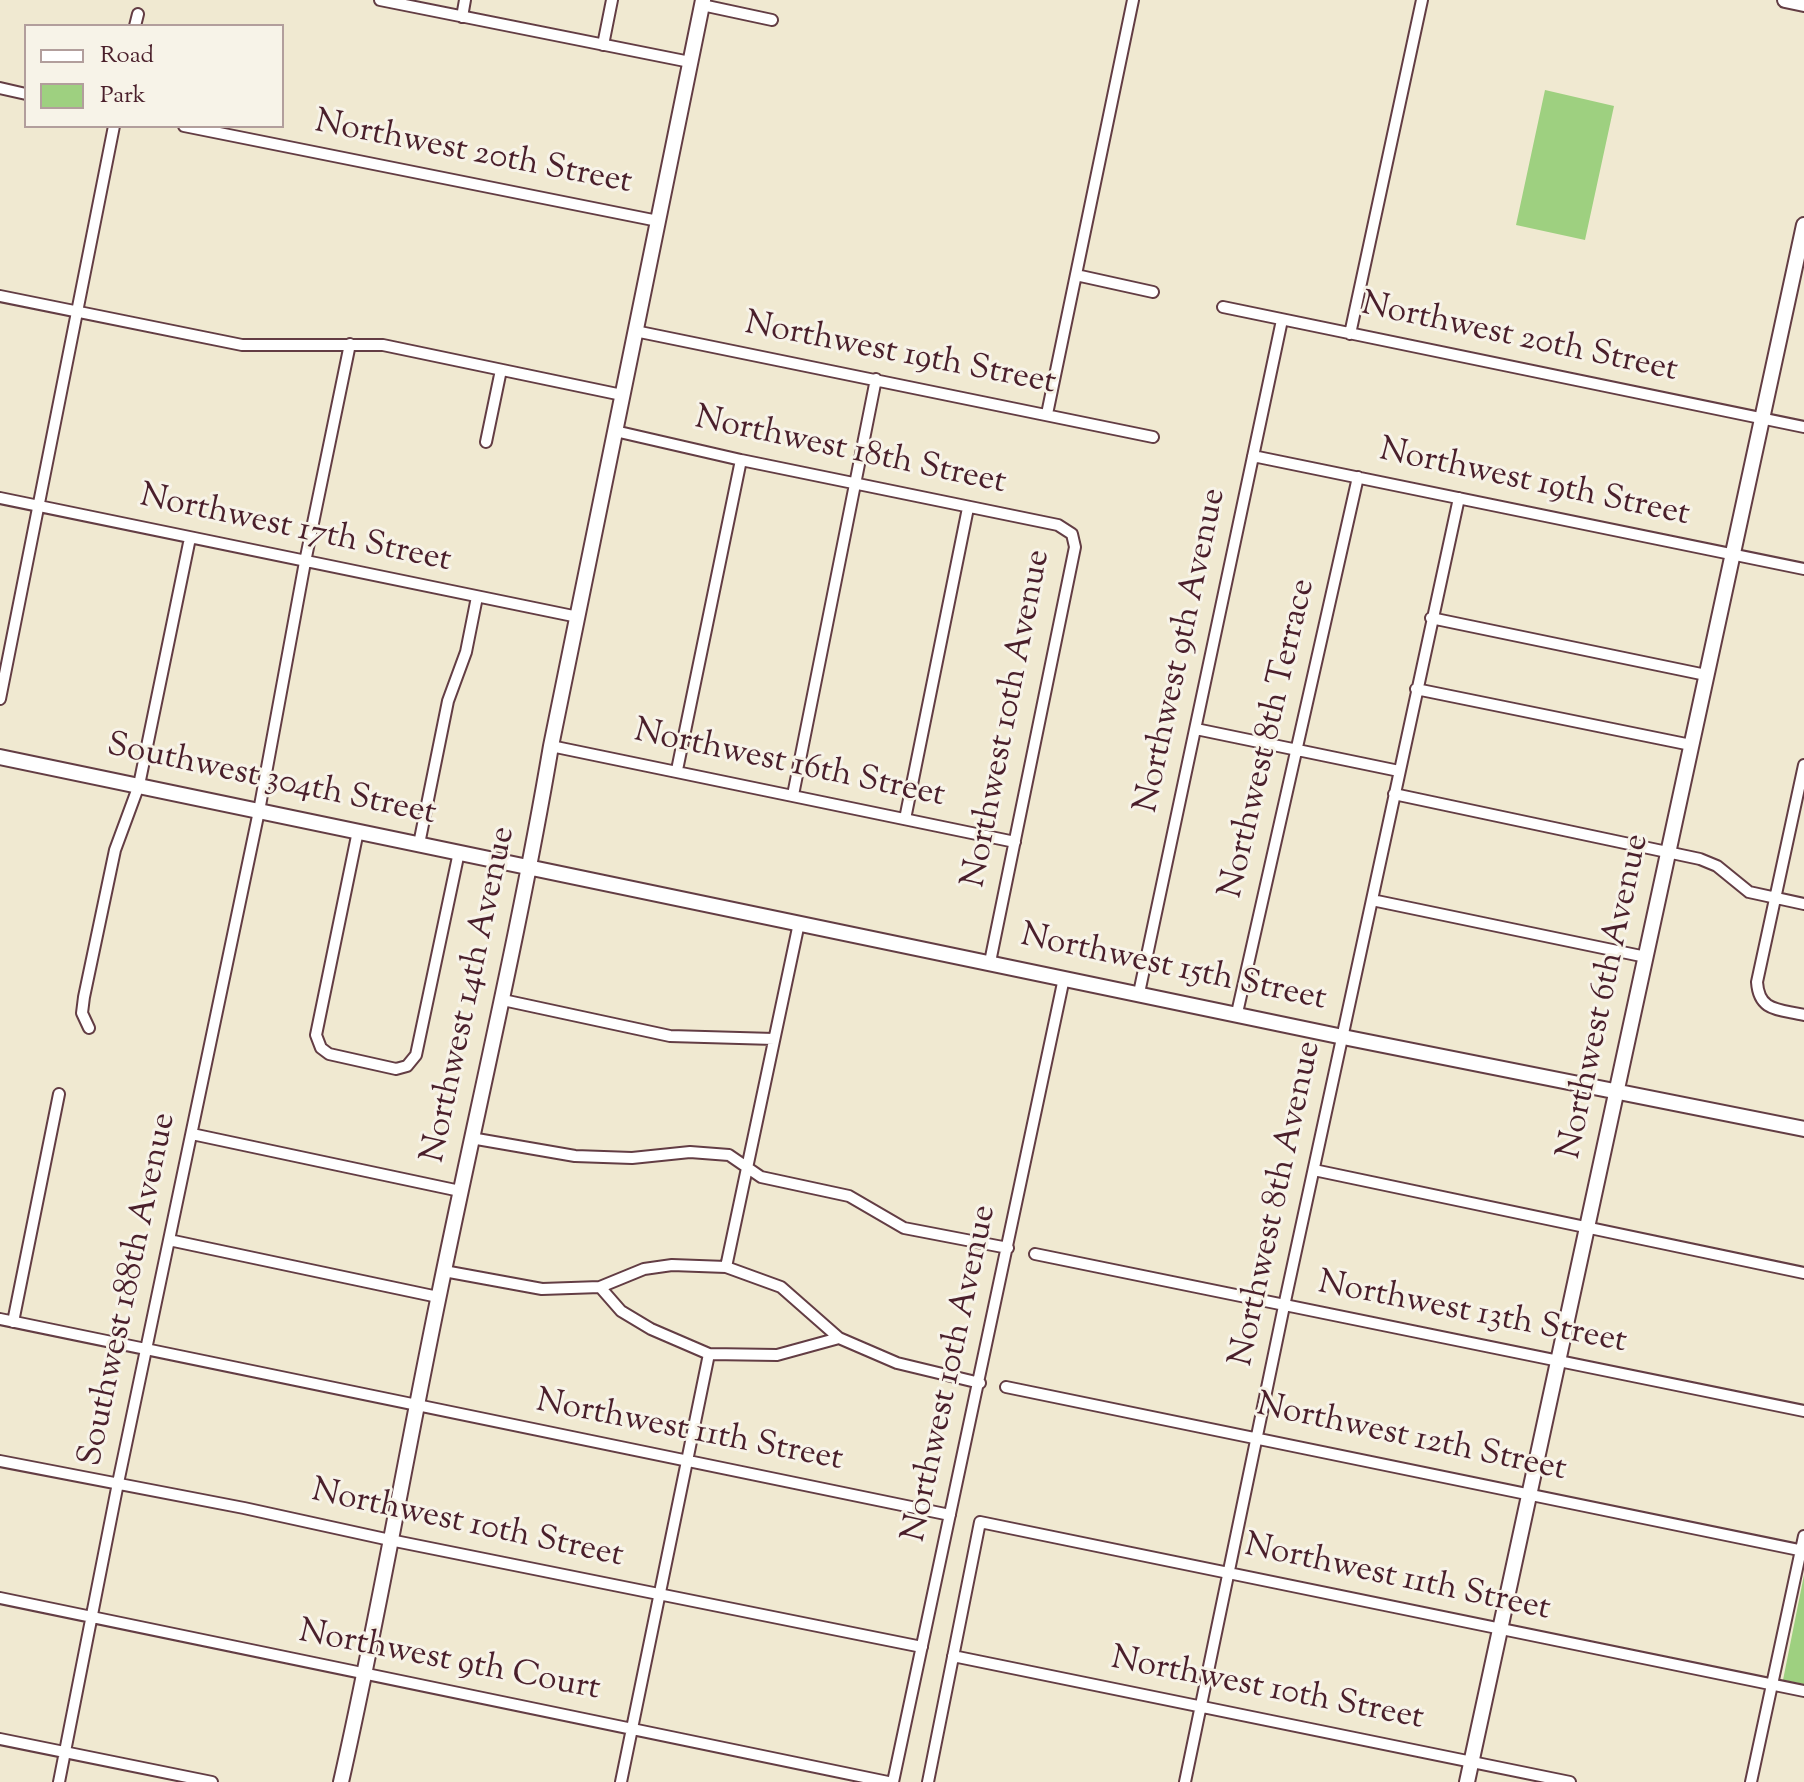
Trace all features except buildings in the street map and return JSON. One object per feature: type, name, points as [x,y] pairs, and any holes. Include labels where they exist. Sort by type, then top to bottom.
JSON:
[{"type":"street","points":[[380,0],[690,62]]},
{"type":"street","points":[[462,17],[465,0]]},
{"type":"street","points":[[603,45],[612,0]]},
{"type":"street","points":[[1047,414],[1133,0]]},
{"type":"street","points":[[1350,334],[1422,0]]},
{"type":"street","points":[[1785,0],[1804,4]]},
{"type":"street","points":[[702,2],[772,20]]},
{"type":"street","name":"Northwest 14th Avenue","points":[[341,1782],[365,1675],[438,1297],[531,866],[551,746],[702,2]]},
{"type":"street","points":[[136,24],[138,14]]},
{"type":"street","points":[[0,88],[24,94]]},
{"type":"street","points":[[0,699],[114,128]]},
{"type":"street","name":"Northwest 20th Street","points":[[194,128],[658,221]]},
{"type":"street","name":"Northwest 6th Avenue","points":[[1467,1782],[1732,555],[1798,285],[1804,225]]},
{"type":"street","points":[[1076,275],[1153,292]]},
{"type":"street","points":[[0,296],[242,345],[383,345],[622,395]]},
{"type":"street","name":"Northwest 20th Street","points":[[1223,307],[1804,427]]},
{"type":"street","name":"Northwest 9th Avenue","points":[[1139,993],[1282,320]]},
{"type":"street","name":"Northwest 19th Street","points":[[635,331],[1153,437]]},
{"type":"street","name":"Southwest 188th Avenue","points":[[59,1782],[118,1483],[259,811],[305,562],[350,344]]},
{"type":"street","points":[[486,442],[501,370]]},
{"type":"street","points":[[793,795],[876,379]]},
{"type":"street","name":"Northwest 18th Street","points":[[615,431],[1058,525],[1072,534]]},
{"type":"street","name":"Northwest 19th Street","points":[[1253,456],[1804,569]]},
{"type":"street","points":[[677,770],[741,460]]},
{"type":"street","name":"Northwest 8th Terrace","points":[[1237,1013],[1358,477]]},
{"type":"street","name":"Northwest 17th Street","points":[[0,498],[578,617]]},
{"type":"street","name":"Northwest 8th Avenue","points":[[1185,1782],[1284,1306],[1459,498]]},
{"type":"street","points":[[905,819],[968,508]]},
{"type":"street","name":"Northwest 10th Avenue","points":[[990,962],[1075,547],[1072,534]]},
{"type":"street","points":[[89,1028],[82,1013],[84,997],[115,850],[139,785],[190,538]]},
{"type":"street","points":[[419,844],[448,701],[466,652],[477,597]]},
{"type":"street","points":[[1431,618],[1706,675]]},
{"type":"street","points":[[1416,689],[1691,745]]},
{"type":"street","points":[[1196,729],[1399,771]]},
{"type":"street","name":"Northwest 16th Street","points":[[551,746],[1015,842]]},
{"type":"street","name":"Southwest 304th Street","points":[[0,757],[531,866]]},
{"type":"street","points":[[1804,765],[1801,792],[1757,982],[1758,996],[1768,1007],[1804,1015]]},
{"type":"street","points":[[1394,794],[1668,852],[1717,866],[1749,892],[1804,904]]},
{"type":"street","points":[[358,831],[316,1035],[321,1048],[329,1054],[396,1069],[407,1066],[416,1055],[459,852]]},
{"type":"street","name":"Northwest 15th Street","points":[[531,866],[1343,1037],[1804,1129]]},
{"type":"street","points":[[1372,900],[1646,957]]},
{"type":"street","points":[[726,1267],[799,923]]},
{"type":"street","name":"Northwest 10th Avenue","points":[[890,1782],[980,1383],[1064,978]]},
{"type":"street","points":[[503,1000],[670,1036],[774,1039]]},
{"type":"street","points":[[13,1322],[59,1094]]},
{"type":"street","points":[[192,1134],[460,1191]]},
{"type":"street","points":[[471,1138],[575,1156],[632,1158],[690,1152],[729,1155],[761,1177],[849,1196],[904,1228],[1008,1248]]},
{"type":"street","points":[[1314,1170],[1804,1273]]},
{"type":"street","points":[[169,1240],[438,1297]]},
{"type":"street","name":"Northwest 13th Street","points":[[1035,1254],[1804,1411]]},
{"type":"street","points":[[444,1271],[542,1289],[600,1287],[644,1269],[672,1265],[726,1267],[781,1287],[839,1338],[897,1363],[980,1383]]},
{"type":"street","points":[[600,1287],[621,1311],[651,1329],[709,1354],[777,1355],[839,1338]]},
{"type":"street","name":"Northwest 11th Street","points":[[0,1319],[950,1515]]},
{"type":"street","points":[[621,1782],[709,1354]]},
{"type":"street","name":"Northwest 12th Street","points":[[1006,1387],[1802,1551]]},
{"type":"street","name":"Northwest 10th Street","points":[[0,1461],[922,1647]]},
{"type":"street","name":"Northwest 11th Street","points":[[953,1656],[980,1522],[1804,1691]]},
{"type":"street","points":[[1751,1782],[1804,1536]]},
{"type":"street","name":"Northwest 9th Court","points":[[0,1598],[890,1782]]},
{"type":"street","points":[[928,1782],[953,1656]]},
{"type":"street","name":"Northwest 10th Street","points":[[953,1656],[1570,1782]]},
{"type":"street","points":[[0,1739],[212,1782]]},
{"type":"green space","points":[[1545,90],[1614,106],[1585,240],[1516,225]]},
{"type":"green space","points":[[1804,1575],[1804,1684],[1783,1680]]}]
